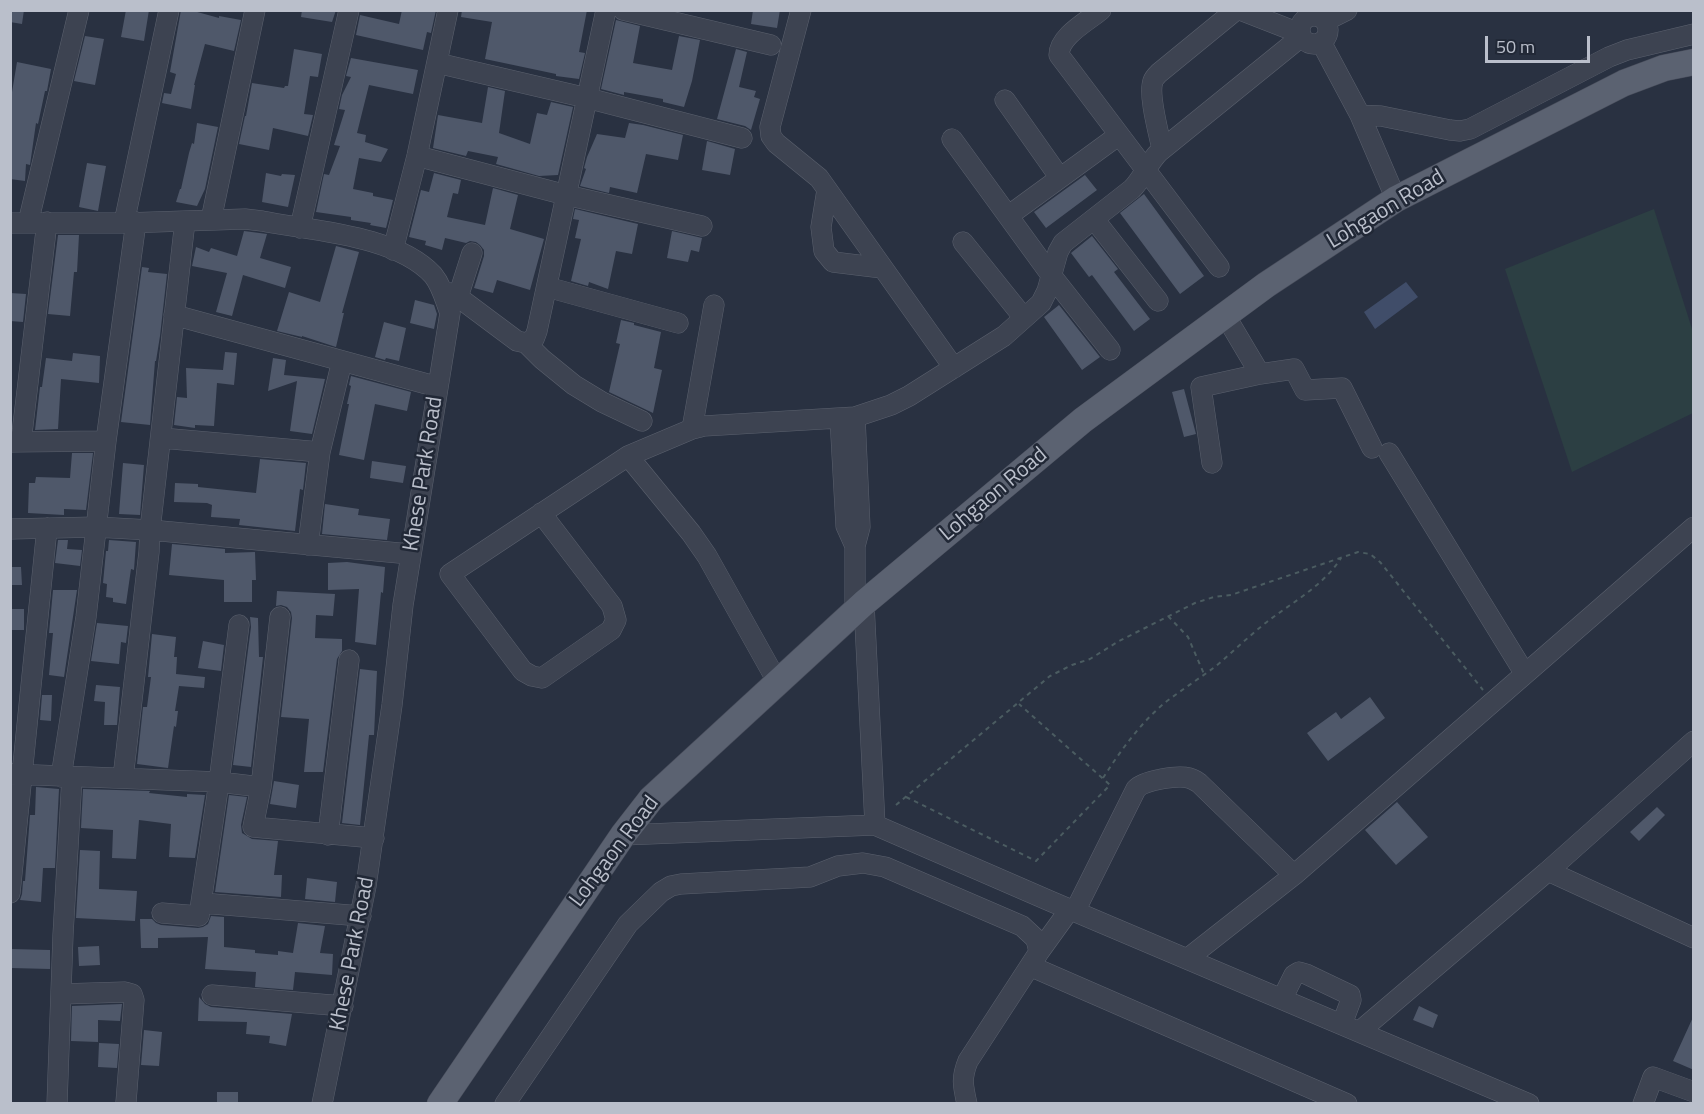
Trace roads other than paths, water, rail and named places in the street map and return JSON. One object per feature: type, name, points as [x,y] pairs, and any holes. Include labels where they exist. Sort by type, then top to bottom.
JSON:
[{"type":"main road","name":"Lohgaon Road","points":[[440,1104],[622,835],[651,799],[860,607],[1083,420],[1266,285],[1396,199],[1624,83],[1665,68],[1694,62]]},
{"type":"street","points":[[79,10],[28,222],[16,442],[106,441]]},
{"type":"street","points":[[57,1104],[66,777],[130,223],[169,10]]},
{"type":"street","points":[[210,220],[255,10]]},
{"type":"street","points":[[300,228],[349,10]]},
{"type":"street","points":[[393,250],[417,156],[448,10]]},
{"type":"street","points":[[526,343],[534,339],[548,287],[606,10]]},
{"type":"street","points":[[623,10],[771,45]]},
{"type":"street","points":[[801,10],[774,110],[770,127],[771,136],[783,149],[819,178],[954,368]]},
{"type":"street","points":[[1101,10],[1068,36],[1059,48],[1059,55],[1219,267]]},
{"type":"street","points":[[1162,149],[1153,108],[1152,84],[1154,79],[1236,10]]},
{"type":"street","points":[[1240,10],[1328,27],[1326,37],[1321,42],[1360,115],[1396,199]]},
{"type":"street","points":[[541,513],[612,606],[616,620],[611,630],[542,678],[523,671],[450,574],[541,513],[628,456],[692,429],[704,426],[848,417],[891,405],[954,368],[1004,336],[1041,303],[1063,243],[1132,189],[1139,182],[1152,159],[1162,149],[1306,24],[1347,10]]},
{"type":"street","points":[[1360,115],[1381,116],[1450,130],[1470,129],[1609,57],[1627,50],[1694,34]]},
{"type":"street","points":[[437,63],[587,98],[742,138]]},
{"type":"street","points":[[1005,100],[1060,178]]},
{"type":"street","points":[[1008,216],[1119,135]]},
{"type":"street","points":[[952,139],[1051,275],[1110,350]]},
{"type":"street","points":[[417,156],[566,195],[702,226]]},
{"type":"street","points":[[827,190],[821,227],[824,251],[833,262],[882,268]]},
{"type":"street","name":"Khese Park Road","points":[[28,222],[130,223],[245,219],[300,228],[371,241],[393,250],[422,264],[450,293],[450,313],[410,554],[374,838],[343,1006],[322,1104]]},
{"type":"street","points":[[1094,219],[1158,301]]},
{"type":"street","points":[[123,778],[185,222]]},
{"type":"street","points":[[963,242],[1024,318]]},
{"type":"street","points":[[472,253],[450,293],[517,341],[526,343],[574,385],[602,402],[642,421]]},
{"type":"street","points":[[548,287],[678,323]]},
{"type":"street","points":[[692,429],[714,305]]},
{"type":"street","points":[[174,315],[438,387]]},
{"type":"street","points":[[1225,315],[1260,374]]},
{"type":"street","points":[[308,545],[320,452],[342,361]]},
{"type":"street","points":[[1212,463],[1200,387],[1294,369],[1305,390],[1342,388],[1525,674]]},
{"type":"street","points":[[848,417],[846,526],[855,546],[875,825]]},
{"type":"street","points":[[160,438],[320,452]]},
{"type":"street","points":[[628,456],[692,533],[778,682]]},
{"type":"street","points":[[10,529],[96,527],[150,530],[410,554]]},
{"type":"street","points":[[1187,958],[1294,875],[1694,527]]},
{"type":"street","points":[[10,893],[16,774],[47,528]]},
{"type":"street","points":[[280,617],[261,787],[253,827],[374,838]]},
{"type":"street","points":[[162,913],[199,916],[239,625]]},
{"type":"street","points":[[328,835],[350,660]]},
{"type":"street","points":[[1351,1027],[1548,871],[1694,741]]},
{"type":"street","points":[[16,774],[219,782],[261,787]]},
{"type":"street","points":[[967,1104],[962,1082],[963,1071],[968,1061],[1034,959],[1072,910],[1136,789],[1141,784],[1181,777],[1198,783],[1294,875]]},
{"type":"street","points":[[622,835],[875,825],[1529,1104]]},
{"type":"street","points":[[505,1104],[628,924],[671,886],[810,877],[838,866],[872,864],[885,867],[1022,926],[1036,939],[1034,959]]},
{"type":"street","points":[[1548,871],[1694,938]]},
{"type":"street","points":[[201,903],[360,916]]},
{"type":"street","points":[[1034,959],[1347,1104]]},
{"type":"street","points":[[1282,999],[1294,975],[1299,972],[1306,974],[1350,995],[1351,1027]]},
{"type":"street","points":[[61,994],[132,993],[134,1000],[126,1102]]},
{"type":"street","points":[[213,995],[343,1006]]},
{"type":"street","points":[[1643,1104],[1653,1077],[1694,1092]]},
{"type":"water","points":[[1406,282],[1418,297],[1375,329],[1364,312]]}]
